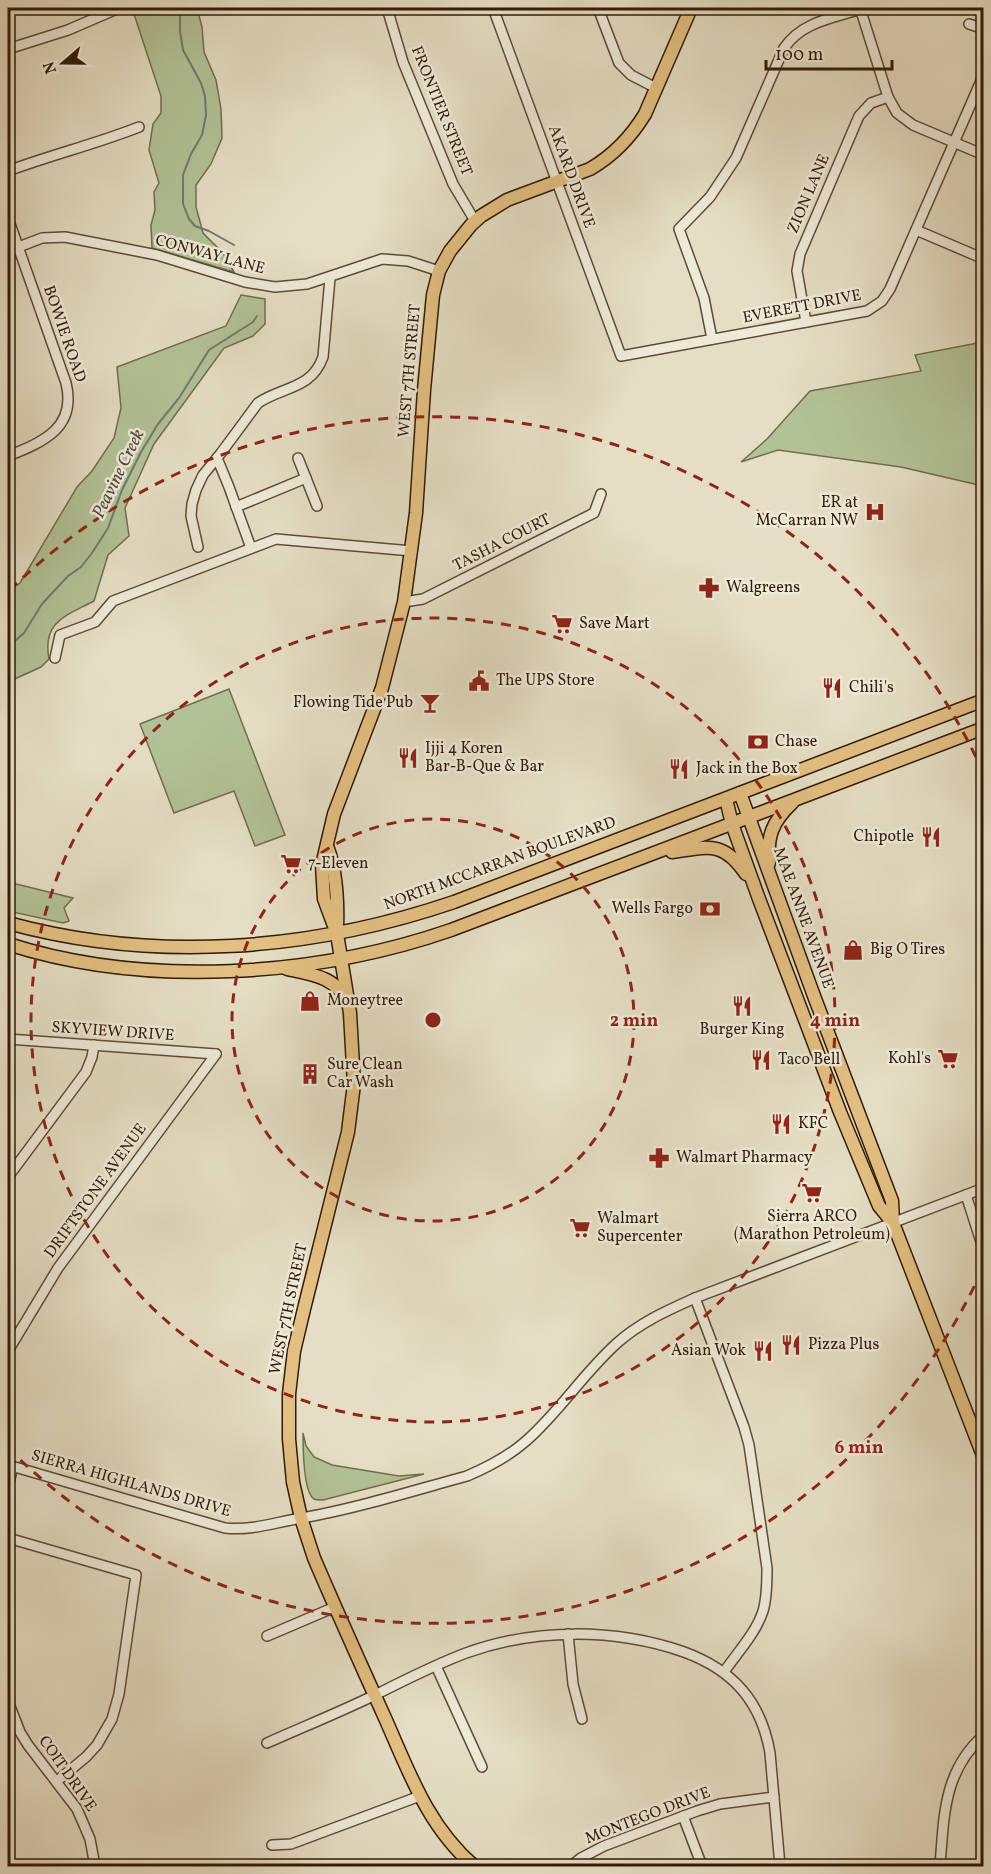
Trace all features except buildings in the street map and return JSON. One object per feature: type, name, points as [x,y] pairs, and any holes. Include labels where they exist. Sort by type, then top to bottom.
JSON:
[{"type":"main road","name":"WEST 7TH STREET","points":[[474,1866],[457,1852],[444,1836],[420,1796],[314,1558],[301,1518],[290,1460],[288,1418],[294,1351],[351,1114],[354,1084],[350,1013],[342,958],[337,934],[328,915],[324,899],[322,865],[337,804],[382,688],[404,602],[417,504],[431,314],[439,271],[450,251],[475,221],[493,208],[590,169],[622,145],[638,127],[645,114],[692,8]]},
{"type":"main road","name":"NORTH MCCARRAN BOULEVARD","points":[[8,923],[69,938],[147,946],[254,945],[337,934],[454,902],[984,700]]},
{"type":"main road","points":[[8,944],[56,956],[132,968],[206,971],[280,968],[404,945],[654,854],[984,728]]},
{"type":"main road","points":[[771,879],[769,844],[774,823],[796,800],[816,792]]},
{"type":"main road","name":"MAE ANNE AVENUE","points":[[740,793],[892,1201],[893,1223]]},
{"type":"main road","name":"MAE ANNE AVENUE","points":[[726,799],[732,824],[759,899],[840,1112],[879,1206],[893,1223],[984,1458]]},
{"type":"main road","points":[[654,854],[707,848],[721,850],[738,864],[759,899]]},
{"type":"main road","points":[[280,968],[316,976],[336,986],[345,997],[350,1013]]},
{"type":"street","points":[[8,49],[68,30],[119,8]]},
{"type":"street","name":"FRONTIER STREET","points":[[387,8],[403,62],[453,184],[475,221]]},
{"type":"street","name":"AKARD DRIVE","points":[[493,8],[621,356]]},
{"type":"street","points":[[598,8],[619,63],[631,75],[656,88]]},
{"type":"street","points":[[712,339],[704,298],[679,230],[711,197],[724,179],[743,143],[784,48],[791,39],[808,26],[860,8],[888,97],[897,113],[904,120],[984,155]]},
{"type":"street","points":[[969,24],[984,30]]},
{"type":"street","name":"EVERETT DRIVE","points":[[621,356],[867,311],[882,301],[891,289],[984,74]]},
{"type":"street","name":"ZION LANE","points":[[806,322],[796,271],[800,254],[859,116],[871,103],[888,97]]},
{"type":"street","points":[[8,171],[46,157],[95,144],[139,127]]},
{"type":"street","name":"BOWIE ROAD","points":[[8,218],[69,393],[67,413],[62,423],[51,435],[31,447],[8,456]]},
{"type":"street","points":[[916,230],[984,259]]},
{"type":"street","name":"CONWAY LANE","points":[[8,251],[42,238],[65,237],[157,255],[262,286],[307,284],[382,259],[408,261],[439,271]]},
{"type":"street","points":[[198,547],[191,516],[192,504],[203,475],[258,403],[308,381],[320,367],[323,357],[330,278]]},
{"type":"street","points":[[217,458],[251,548]]},
{"type":"street","points":[[298,458],[317,506]]},
{"type":"street","points":[[236,507],[306,478]]},
{"type":"street","name":"TASHA COURT","points":[[404,602],[423,599],[594,513],[601,495]]},
{"type":"street","points":[[55,658],[60,635],[95,622],[113,601],[276,539],[412,551]]},
{"type":"street","name":"SKYVIEW DRIVE","points":[[8,1039],[216,1054]]},
{"type":"street","points":[[8,1177],[86,1072],[94,1045]]},
{"type":"street","name":"DRIFTSTONE AVENUE","points":[[8,1350],[57,1268],[216,1054]]},
{"type":"street","name":"SIERRA HIGHLANDS DRIVE","points":[[10,1466],[225,1528],[251,1529],[321,1515],[467,1476],[507,1456],[526,1441],[600,1359],[648,1319],[694,1299],[984,1188]]},
{"type":"street","points":[[966,1195],[984,1251]]},
{"type":"street","points":[[694,1299],[749,1445],[767,1568],[767,1589],[763,1611],[750,1635],[724,1672]]},
{"type":"street","points":[[8,1486],[10,1466]]},
{"type":"street","points":[[8,1538],[136,1575],[117,1704],[106,1732],[97,1745],[57,1781]]},
{"type":"street","points":[[267,1636],[335,1607]]},
{"type":"street","points":[[568,1634],[573,1684],[582,1719]]},
{"type":"street","points":[[267,1743],[436,1666],[517,1639],[568,1634],[599,1635],[649,1642],[697,1657],[724,1672],[746,1693],[761,1719],[769,1745],[780,1866]]},
{"type":"street","points":[[436,1666],[482,1767]]},
{"type":"street","name":"COIT DRIVE","points":[[8,1701],[20,1732],[28,1745],[78,1809],[85,1823],[96,1866]]},
{"type":"street","points":[[940,1866],[948,1792],[959,1765],[984,1735]]},
{"type":"street","points":[[272,1845],[291,1844],[420,1796]]},
{"type":"street","name":"MONTEGO DRIVE","points":[[571,1866],[599,1849],[683,1816],[720,1804],[774,1797]]},
{"type":"street","points":[[683,1816],[702,1866]]},
{"type":"green space","points":[[132,8],[197,8],[202,27],[204,52],[216,80],[221,109],[222,138],[211,164],[196,185],[196,207],[203,233],[223,253],[234,272],[152,248],[151,225],[155,210],[154,192],[159,183],[149,150],[153,124],[161,113],[161,96]]},
{"type":"green space","points":[[241,295],[265,299],[265,324],[253,336],[224,348],[154,444],[125,508],[129,536],[108,555],[94,601],[58,621],[49,636],[49,659],[41,667],[8,682],[8,591],[20,583],[77,487],[92,471],[114,438],[121,408],[117,367],[226,326]]},
{"type":"green space","points":[[983,342],[983,486],[901,467],[778,450],[741,462],[767,439],[810,391],[921,371],[915,355]]},
{"type":"green space","points":[[229,689],[285,835],[255,846],[234,791],[174,813],[140,724]]},
{"type":"green space","points":[[8,882],[73,898],[64,908],[69,921],[63,923],[8,911]]},
{"type":"green space","points":[[303,1433],[306,1446],[314,1457],[332,1465],[399,1476],[424,1474],[323,1500],[315,1499],[310,1495],[306,1478]]},
{"type":"waterway","name":"Peavine Creek","points":[[180,8],[183,50],[201,83],[205,96],[206,115],[202,135],[183,175],[183,204],[189,219],[195,226],[234,245]]},
{"type":"waterway","name":"Peavine Creek","points":[[8,647],[24,633],[42,604],[68,576],[81,567],[92,553],[108,528],[122,490],[141,452],[209,350],[253,322],[257,316]]},
{"type":"place","name":"ER at McCarran NW","points":[[875,512]]},
{"type":"place","name":"Walgreens","points":[[709,588]]},
{"type":"place","name":"Save Mart","points":[[562,624]]},
{"type":"place","name":"The UPS Store","points":[[479,681]]},
{"type":"place","name":"Chili's","points":[[832,688]]},
{"type":"place","name":"Flowing Tide Pub","points":[[430,703]]},
{"type":"place","name":"Chase","points":[[758,742]]},
{"type":"place","name":"Ijji 4 Koren Bar-B-Que & Bar","points":[[408,758]]},
{"type":"place","name":"Jack in the Box","points":[[679,769]]},
{"type":"place","name":"Chipotle","points":[[931,837]]},
{"type":"place","name":"7-Eleven","points":[[291,864]]},
{"type":"place","name":"Wells Fargo","points":[[710,909]]},
{"type":"place","name":"Big O Tires","points":[[853,950]]},
{"type":"place","name":"Moneytree","points":[[310,1001]]},
{"type":"place","name":"Burger King","points":[[742,1006]]},
{"type":"place","name":"Kohl's","points":[[948,1059]]},
{"type":"place","name":"Taco Bell","points":[[761,1060]]},
{"type":"place","name":"Sure Clean Car Wash","points":[[310,1074]]},
{"type":"place","name":"KFC","points":[[781,1124]]},
{"type":"place","name":"Walmart Pharmacy","points":[[659,1158]]},
{"type":"place","name":"Sierra ARCO (Marathon Petroleum)","points":[[812,1193]]},
{"type":"place","name":"Walmart Supercenter","points":[[580,1228]]},
{"type":"place","name":"Pizza Plus","points":[[791,1345]]},
{"type":"place","name":"Asian Wok","points":[[763,1351]]}]
